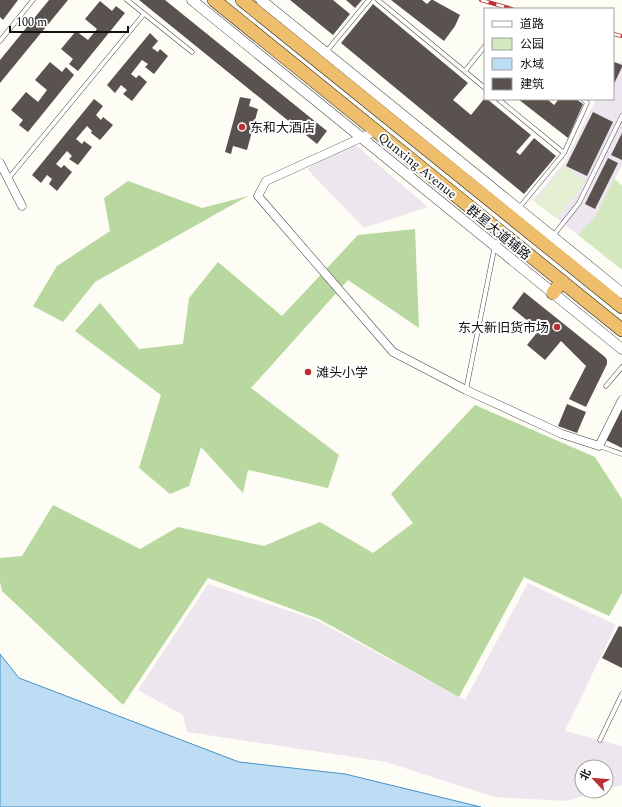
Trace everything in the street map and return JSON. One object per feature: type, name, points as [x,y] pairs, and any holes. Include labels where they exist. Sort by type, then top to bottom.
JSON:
[{"type":"highway","name":"Qunxing Avenue","points":[[214,0],[622,330]]},
{"type":"highway","name":"Qunxing Avenue","points":[[242,0],[321,57],[515,213],[549,241],[622,307]]},
{"type":"highway","points":[[553,292],[562,281]]},
{"type":"street","name":"群星大道辅路","points":[[192,0],[622,349]]},
{"type":"street","points":[[261,0],[321,57]]},
{"type":"street","points":[[376,131],[266,181],[258,196],[393,352],[466,390],[562,434],[599,446],[622,400]]},
{"type":"street","points":[[0,163],[22,206]]},
{"type":"street","points":[[549,241],[622,293]]},
{"type":"lane","points":[[0,41],[34,0]]},
{"type":"lane","points":[[127,0],[192,52]]},
{"type":"lane","points":[[321,57],[369,0]]},
{"type":"lane","points":[[378,0],[484,87]]},
{"type":"lane","points":[[8,178],[144,14]]},
{"type":"lane","points":[[465,71],[484,47]]},
{"type":"lane","points":[[499,100],[564,153]]},
{"type":"lane","points":[[515,213],[564,153],[587,102],[584,100]]},
{"type":"lane","points":[[549,241],[579,203],[622,116]]},
{"type":"lane","points":[[466,390],[495,245],[503,234]]},
{"type":"lane","points":[[606,386],[622,367]]},
{"type":"lane","points":[[599,446],[622,454]]},
{"type":"lane","points":[[600,740],[622,694]]},
{"type":"shaded area","points":[[614,62],[622,62],[622,165],[595,217],[578,235],[533,200],[565,162],[596,100],[614,100]]},
{"type":"shaded area","points":[[352,142],[428,207],[364,228],[307,169]]},
{"type":"shaded area","points":[[528,583],[616,625],[565,731],[622,746],[622,785],[614,787],[614,759],[574,759],[574,799],[566,801],[494,797],[386,762],[187,732],[183,715],[138,690],[208,584],[316,620],[465,700]]},
{"type":"green space","points":[[564,166],[585,182],[557,219],[535,202]]},
{"type":"green space","points":[[614,179],[622,185],[622,270],[578,235],[595,217]]},
{"type":"green space","points":[[128,181],[202,208],[248,196],[95,282],[63,322],[33,306],[57,266],[110,231],[104,198]]},
{"type":"green space","points":[[415,229],[419,328],[348,280],[251,388],[339,455],[328,488],[248,470],[243,493],[201,447],[189,486],[170,494],[139,468],[161,395],[75,331],[100,303],[139,349],[183,344],[189,298],[218,262],[282,316],[358,235]]},
{"type":"green space","points":[[475,405],[595,457],[622,499],[622,593],[609,616],[524,577],[459,697],[319,619],[208,578],[123,705],[2,591],[0,582],[0,558],[22,556],[53,505],[140,549],[178,527],[264,546],[320,522],[373,553],[413,523],[391,494]]},
{"type":"water","points":[[0,654],[19,678],[239,762],[345,774],[481,807],[0,807]]},
{"type":"building","points":[[0,0],[18,0],[3,20],[0,17]]},
{"type":"building","points":[[49,0],[68,0],[0,83],[0,60]]},
{"type":"building","points":[[139,0],[165,0],[327,131],[317,144]]},
{"type":"building","points":[[290,0],[333,0],[350,14],[333,35]]},
{"type":"building","points":[[346,0],[362,0],[355,8]]},
{"type":"building","points":[[391,0],[422,0],[427,4],[433,0],[460,15],[455,26],[444,41]]},
{"type":"building","points":[[100,1],[112,11],[116,6],[125,13],[78,71],[69,64],[73,59],[61,49],[76,31],[88,40],[97,29],[85,19]]},
{"type":"building","points":[[373,4],[468,83],[453,100],[471,115],[484,99],[488,100],[531,135],[516,152],[520,155],[534,138],[556,156],[524,194],[341,43]]},
{"type":"building","points":[[150,33],[158,41],[152,48],[158,52],[160,49],[168,56],[154,74],[145,67],[148,64],[142,60],[131,74],[136,78],[139,75],[147,82],[132,101],[123,94],[127,90],[121,85],[115,93],[107,85]]},
{"type":"building","points":[[50,62],[62,72],[66,67],[74,75],[28,132],[19,125],[23,120],[11,110],[26,92],[38,102],[47,90],[35,80]]},
{"type":"building","points":[[614,62],[622,65],[614,84]]},
{"type":"building","name":"东和大酒店","points":[[240,97],[251,99],[249,106],[258,109],[247,150],[233,146],[231,154],[225,152]]},
{"type":"building","points":[[94,99],[103,106],[96,115],[101,120],[103,117],[113,125],[100,140],[91,133],[92,131],[87,126],[76,139],[82,144],[84,141],[92,147],[78,165],[69,159],[72,156],[67,151],[56,164],[61,168],[64,165],[72,172],[57,191],[49,184],[52,179],[47,175],[41,183],[32,175]]},
{"type":"building","points":[[519,100],[548,100],[554,105],[558,100],[577,100],[583,104],[568,138]]},
{"type":"building","points":[[593,112],[613,122],[587,176],[566,166]]},
{"type":"building","points":[[622,133],[622,160],[611,155]]},
{"type":"building","points":[[608,158],[618,163],[595,209],[585,204]]},
{"type":"building","points":[[524,292],[607,360],[607,364],[586,407],[569,399],[586,366],[561,341],[545,360],[527,345],[539,330],[512,308]]},
{"type":"building","points":[[567,404],[586,412],[577,433],[558,426]]},
{"type":"building","points":[[622,404],[622,448],[604,439]]},
{"type":"building","points":[[619,626],[622,627],[622,668],[602,658]]},
{"type":"railway","points":[[481,0],[509,8]]},
{"type":"railway","points":[[614,34],[622,36]]},
{"type":"place","name":"东和大酒店","points":[[242,127]]},
{"type":"place","name":"东大新旧货市场","points":[[557,327]]},
{"type":"place","name":"滩头小学","points":[[308,372]]}]
